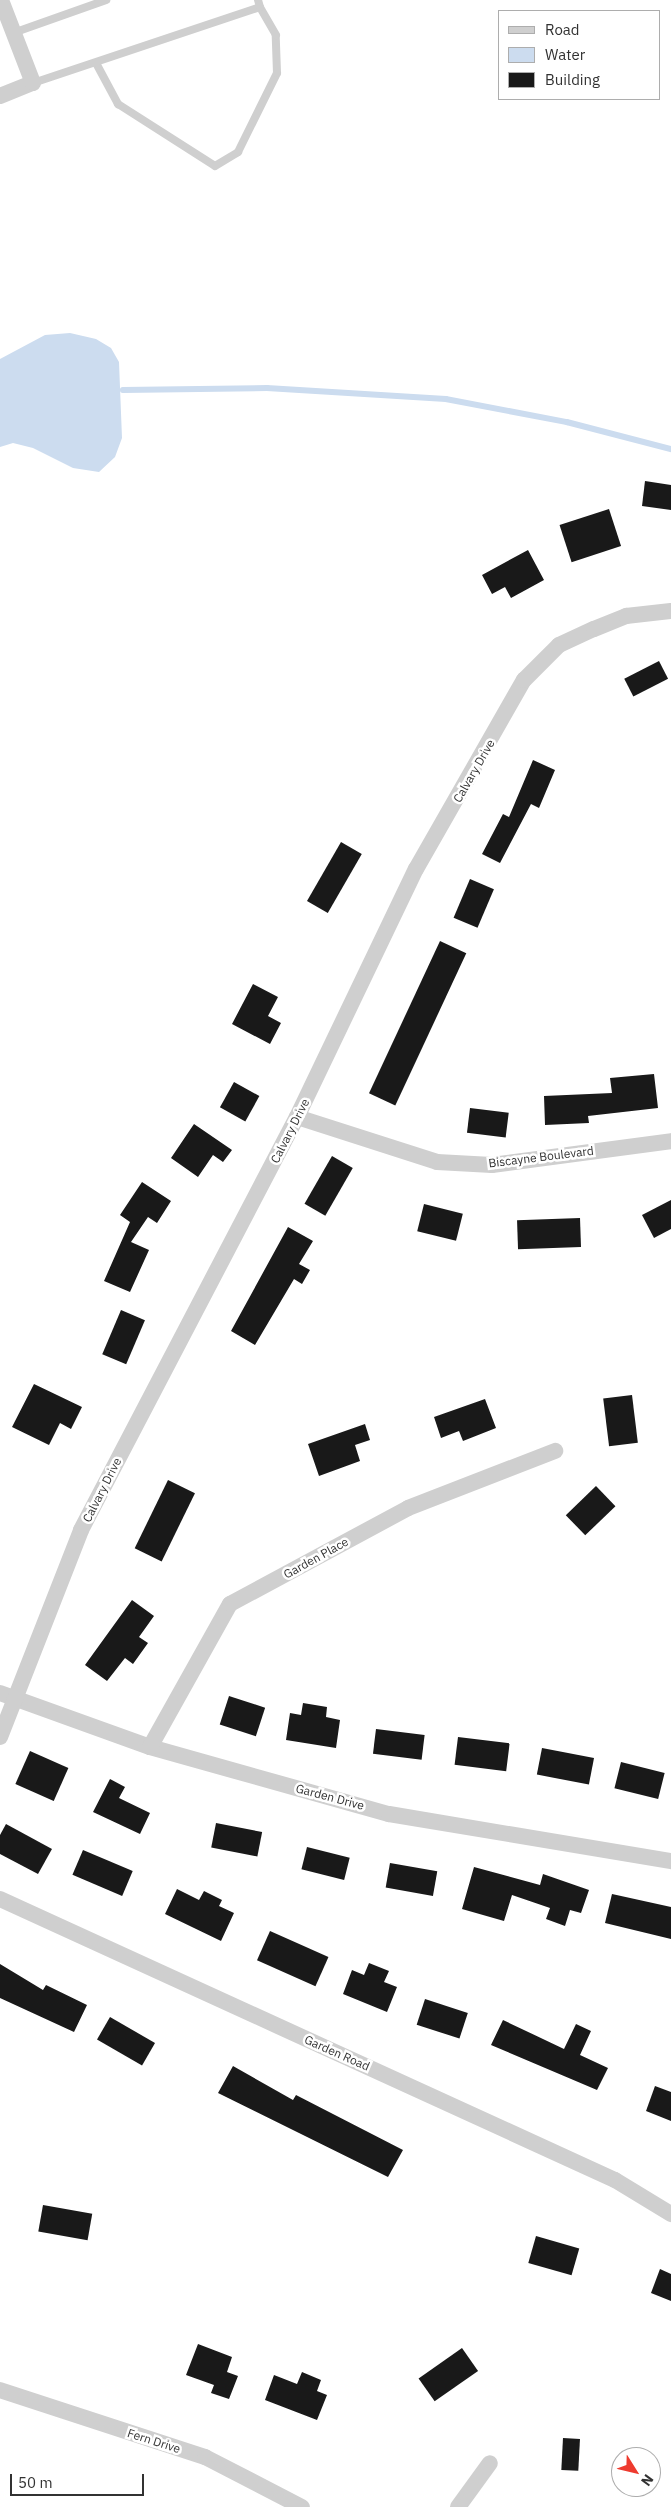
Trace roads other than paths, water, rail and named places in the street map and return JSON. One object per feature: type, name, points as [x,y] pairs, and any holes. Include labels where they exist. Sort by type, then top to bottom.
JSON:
[{"type":"street","points":[[0,96],[33,83],[1,0]]},
{"type":"street","name":"Calvary Drive","points":[[7,1696],[81,1530],[298,1117],[416,869],[524,680],[559,645],[626,616],[671,611]]},
{"type":"street","name":"Biscayne Boulevard","points":[[298,1117],[438,1162],[492,1165],[671,1141]]},
{"type":"street","name":"Garden Place","points":[[150,1747],[230,1604],[408,1508],[555,1451]]},
{"type":"street","points":[[0,1737],[7,1696]]},
{"type":"street","name":"Garden Drive","points":[[7,1696],[150,1747],[389,1814],[671,1862]]},
{"type":"street","name":"Garden Road","points":[[0,1899],[614,2180],[671,2214]]},
{"type":"street","name":"Fern Drive","points":[[0,2390],[205,2457],[302,2507]]},
{"type":"street","points":[[458,2507],[490,2463]]},
{"type":"lane","points":[[14,33],[106,0]]},
{"type":"lane","points":[[33,83],[96,64],[259,3],[276,35],[277,73],[238,152],[215,166],[118,104],[96,64]]},
{"type":"water","points":[[70,333],[96,339],[111,348],[119,362],[122,438],[115,457],[99,472],[73,468],[33,448],[13,443],[0,447],[0,359],[45,335]]},
{"type":"waterway","points":[[123,390],[267,388],[446,399],[567,422],[671,449]]}]
